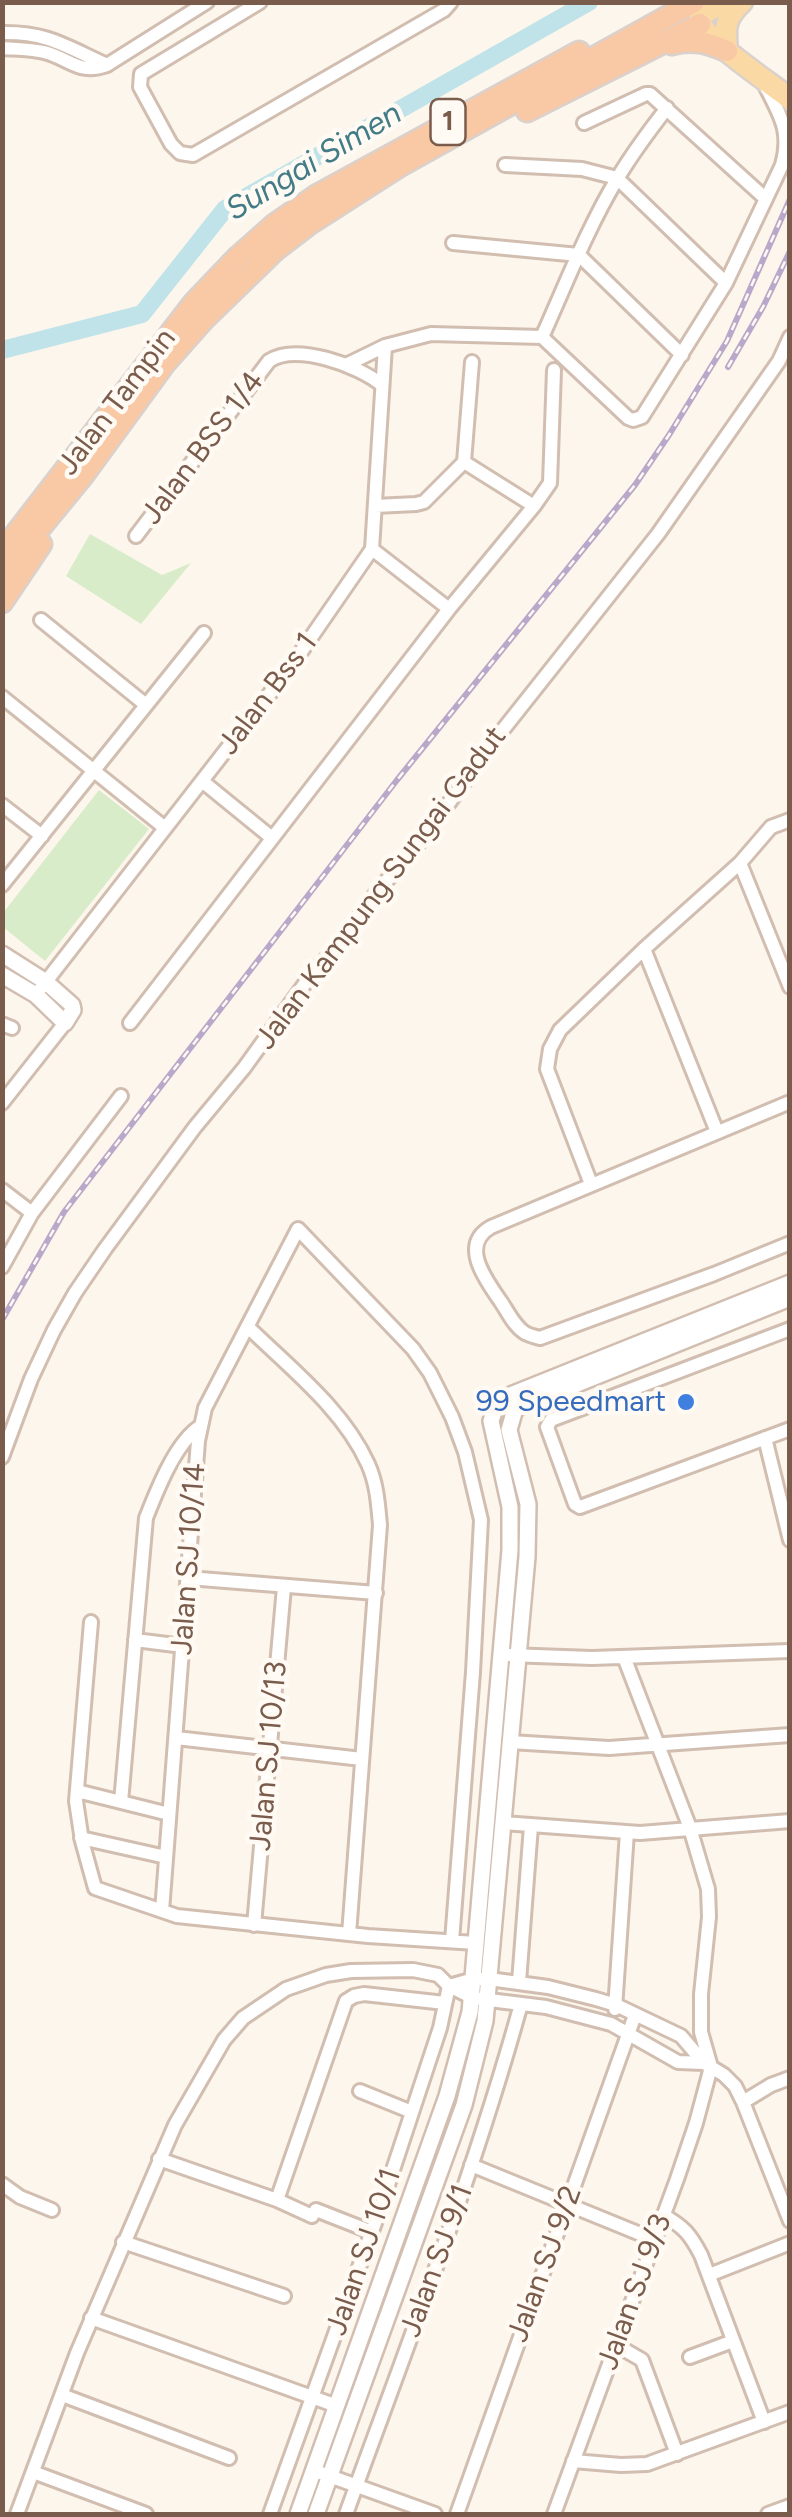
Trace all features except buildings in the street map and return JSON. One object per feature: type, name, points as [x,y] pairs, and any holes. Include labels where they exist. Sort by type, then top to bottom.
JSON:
[{"type":"highway","name":"Jalan Tampin","points":[[2,552],[194,302],[274,225],[316,196],[668,2]]},
{"type":"highway","name":"1","points":[[84,474],[166,363],[204,319],[275,250],[401,165],[694,2]]},
{"type":"highway","points":[[334,209],[700,24]]},
{"type":"highway","points":[[651,50],[692,40],[727,51]]},
{"type":"highway","name":"Jalan Tampin","points":[[2,574],[84,474]]},
{"type":"highway","points":[[2,602],[84,474]]},
{"type":"highway","points":[[2,538],[24,513],[40,502]]},
{"type":"main road","points":[[723,2],[702,15],[700,24],[727,51],[790,99]]},
{"type":"main road","points":[[727,51],[728,16],[742,2]]},
{"type":"street","points":[[2,48],[42,51],[86,70],[107,64],[189,6],[207,2]]},
{"type":"street","points":[[260,2],[141,74],[140,86],[180,153],[193,156],[452,2]]},
{"type":"street","points":[[2,33],[40,35],[107,64]]},
{"type":"street","points":[[346,365],[386,346],[431,334],[542,337],[628,418],[638,420],[645,415],[726,283],[782,165],[787,148],[784,122],[761,75]]},
{"type":"street","points":[[584,122],[646,94],[667,108],[766,199]]},
{"type":"street","points":[[542,337],[617,178],[667,108]]},
{"type":"street","points":[[505,166],[582,170],[617,178],[726,283]]},
{"type":"street","points":[[452,243],[579,255],[682,354]]},
{"type":"street","name":"Jalan Kampung Sungai Gadut","points":[[2,1456],[54,1330],[106,1249],[309,978],[424,838],[530,695],[658,534],[743,414],[790,337]]},
{"type":"street","points":[[386,346],[372,549],[449,609]]},
{"type":"street","name":"Jalan BSS 1/4","points":[[136,536],[269,361],[278,355],[323,357],[369,374],[382,385]]},
{"type":"street","points":[[374,506],[424,502],[464,462],[472,362]]},
{"type":"street","points":[[130,1023],[550,483],[554,370]]},
{"type":"street","points":[[464,462],[534,506]]},
{"type":"street","name":"Jalan Bss 1","points":[[41,988],[292,665],[372,549]]},
{"type":"street","points":[[41,620],[146,705]]},
{"type":"street","points":[[2,885],[204,633]]},
{"type":"street","points":[[2,697],[166,828]]},
{"type":"street","points":[[202,781],[272,838]]},
{"type":"street","points":[[2,805],[42,836]]},
{"type":"street","points":[[591,1184],[547,1069],[550,1049],[560,1030],[740,863],[770,827],[790,820]]},
{"type":"street","points":[[740,863],[790,987]]},
{"type":"street","points":[[644,950],[717,1132]]},
{"type":"street","points":[[2,954],[41,988]]},
{"type":"street","points":[[2,975],[41,988],[72,1005],[64,1022],[2,1103]]},
{"type":"street","points":[[2,1268],[32,1213],[121,1096]]},
{"type":"street","points":[[790,1102],[490,1227],[482,1232],[476,1245],[476,1260],[517,1326],[540,1338],[790,1243]]},
{"type":"street","points":[[2,1190],[32,1213]]},
{"type":"street","name":"Jalan SJ 10/14","points":[[162,1911],[198,1441],[206,1408],[298,1230],[413,1349],[430,1373],[466,1452],[481,1520],[452,1941]]},
{"type":"street","points":[[481,1979],[476,1943],[510,1550],[510,1507],[491,1422],[498,1400],[790,1282]]},
{"type":"street","points":[[298,2514],[322,2473],[464,2104],[485,2021],[481,1979],[503,1823],[527,1557],[528,1504],[509,1430],[515,1409],[790,1298]]},
{"type":"street","points":[[248,1327],[326,1404],[355,1440],[377,1492],[380,1526],[376,1594],[349,1934]]},
{"type":"street","points":[[790,1329],[551,1420],[547,1427],[567,1485],[580,1508],[790,1429]]},
{"type":"street","points":[[121,1802],[146,1518],[181,1446],[192,1431],[202,1426]]},
{"type":"street","points":[[765,1438],[790,1540]]},
{"type":"street","points":[[188,1578],[376,1594]]},
{"type":"street","name":"Jalan SJ 10/13","points":[[254,1925],[284,1587]]},
{"type":"street","points":[[91,1622],[76,1800],[95,1888],[177,1916],[476,1943]]},
{"type":"street","points":[[135,1640],[183,1646]]},
{"type":"street","points":[[501,1654],[624,1657],[790,1651]]},
{"type":"street","points":[[624,1657],[690,1828],[708,1889],[700,2032],[707,2065]]},
{"type":"street","points":[[510,1742],[609,1748],[790,1735]]},
{"type":"street","points":[[176,1738],[362,1759]]},
{"type":"street","points":[[77,1792],[169,1814]]},
{"type":"street","points":[[503,1823],[627,1832],[790,1820]]},
{"type":"street","points":[[518,1982],[531,1826]]},
{"type":"street","points":[[611,2024],[616,2005],[627,1832]]},
{"type":"street","points":[[82,1838],[166,1858]]},
{"type":"street","points":[[17,2514],[91,2318],[175,2124],[224,2040],[243,2018],[276,1996],[326,1975],[376,1969],[413,1970],[438,1975],[450,1986],[480,1999],[546,2007],[611,2024],[678,2062],[707,2065]]},
{"type":"street","points":[[450,1986],[481,1979],[574,1992],[616,2005],[681,2036],[707,2065],[734,2086],[790,2222]]},
{"type":"street","name":"Jalan SJ 10/1","points":[[270,2514],[372,2232],[440,2028],[450,1986]]},
{"type":"street","points":[[276,2200],[346,2001],[364,1994],[445,2003]]},
{"type":"street","points":[[316,2514],[337,2406],[480,1999]]},
{"type":"street","name":"Jalan SJ 9/1","points":[[346,2514],[496,2095],[521,2004]]},
{"type":"street","name":"Jalan SJ 9/2","points":[[457,2514],[636,2015]]},
{"type":"street","name":"Jalan SJ 9/3","points":[[554,2514],[696,2123],[707,2065]]},
{"type":"street","points":[[743,2102],[790,2078]]},
{"type":"street","points":[[360,2091],[412,2112]]},
{"type":"street","points":[[159,2159],[372,2232]]},
{"type":"street","points":[[471,2165],[655,2240]]},
{"type":"street","points":[[2,2184],[20,2197],[52,2210]]},
{"type":"street","points":[[664,2215],[683,2226],[692,2238],[764,2422]]},
{"type":"street","points":[[123,2242],[284,2296]]},
{"type":"street","points":[[709,2275],[790,2243]]},
{"type":"street","points":[[91,2318],[337,2406]]},
{"type":"street","points":[[690,2357],[733,2340]]},
{"type":"street","points":[[616,2345],[642,2360],[678,2454]]},
{"type":"street","points":[[62,2395],[229,2458]]},
{"type":"street","points":[[573,2462],[647,2464],[790,2412]]},
{"type":"street","points":[[32,2472],[146,2514]]},
{"type":"street","points":[[322,2473],[435,2514]]},
{"type":"street","points":[[768,2514],[790,2506]]},
{"type":"green space","points":[[90,534],[162,575],[191,563],[141,624],[66,576]]},
{"type":"green space","points":[[99,790],[149,829],[45,961],[3,927],[3,913]]},
{"type":"waterway","name":"Sungai Simen","points":[[2,350],[142,314],[225,209],[589,2]]},
{"type":"railway","points":[[2,1320],[64,1212],[397,780],[635,485],[727,341],[790,199]]},
{"type":"railway","points":[[728,367],[790,251]]},
{"type":"place","name":"99 Speedmart","points":[[686,1402]]}]
